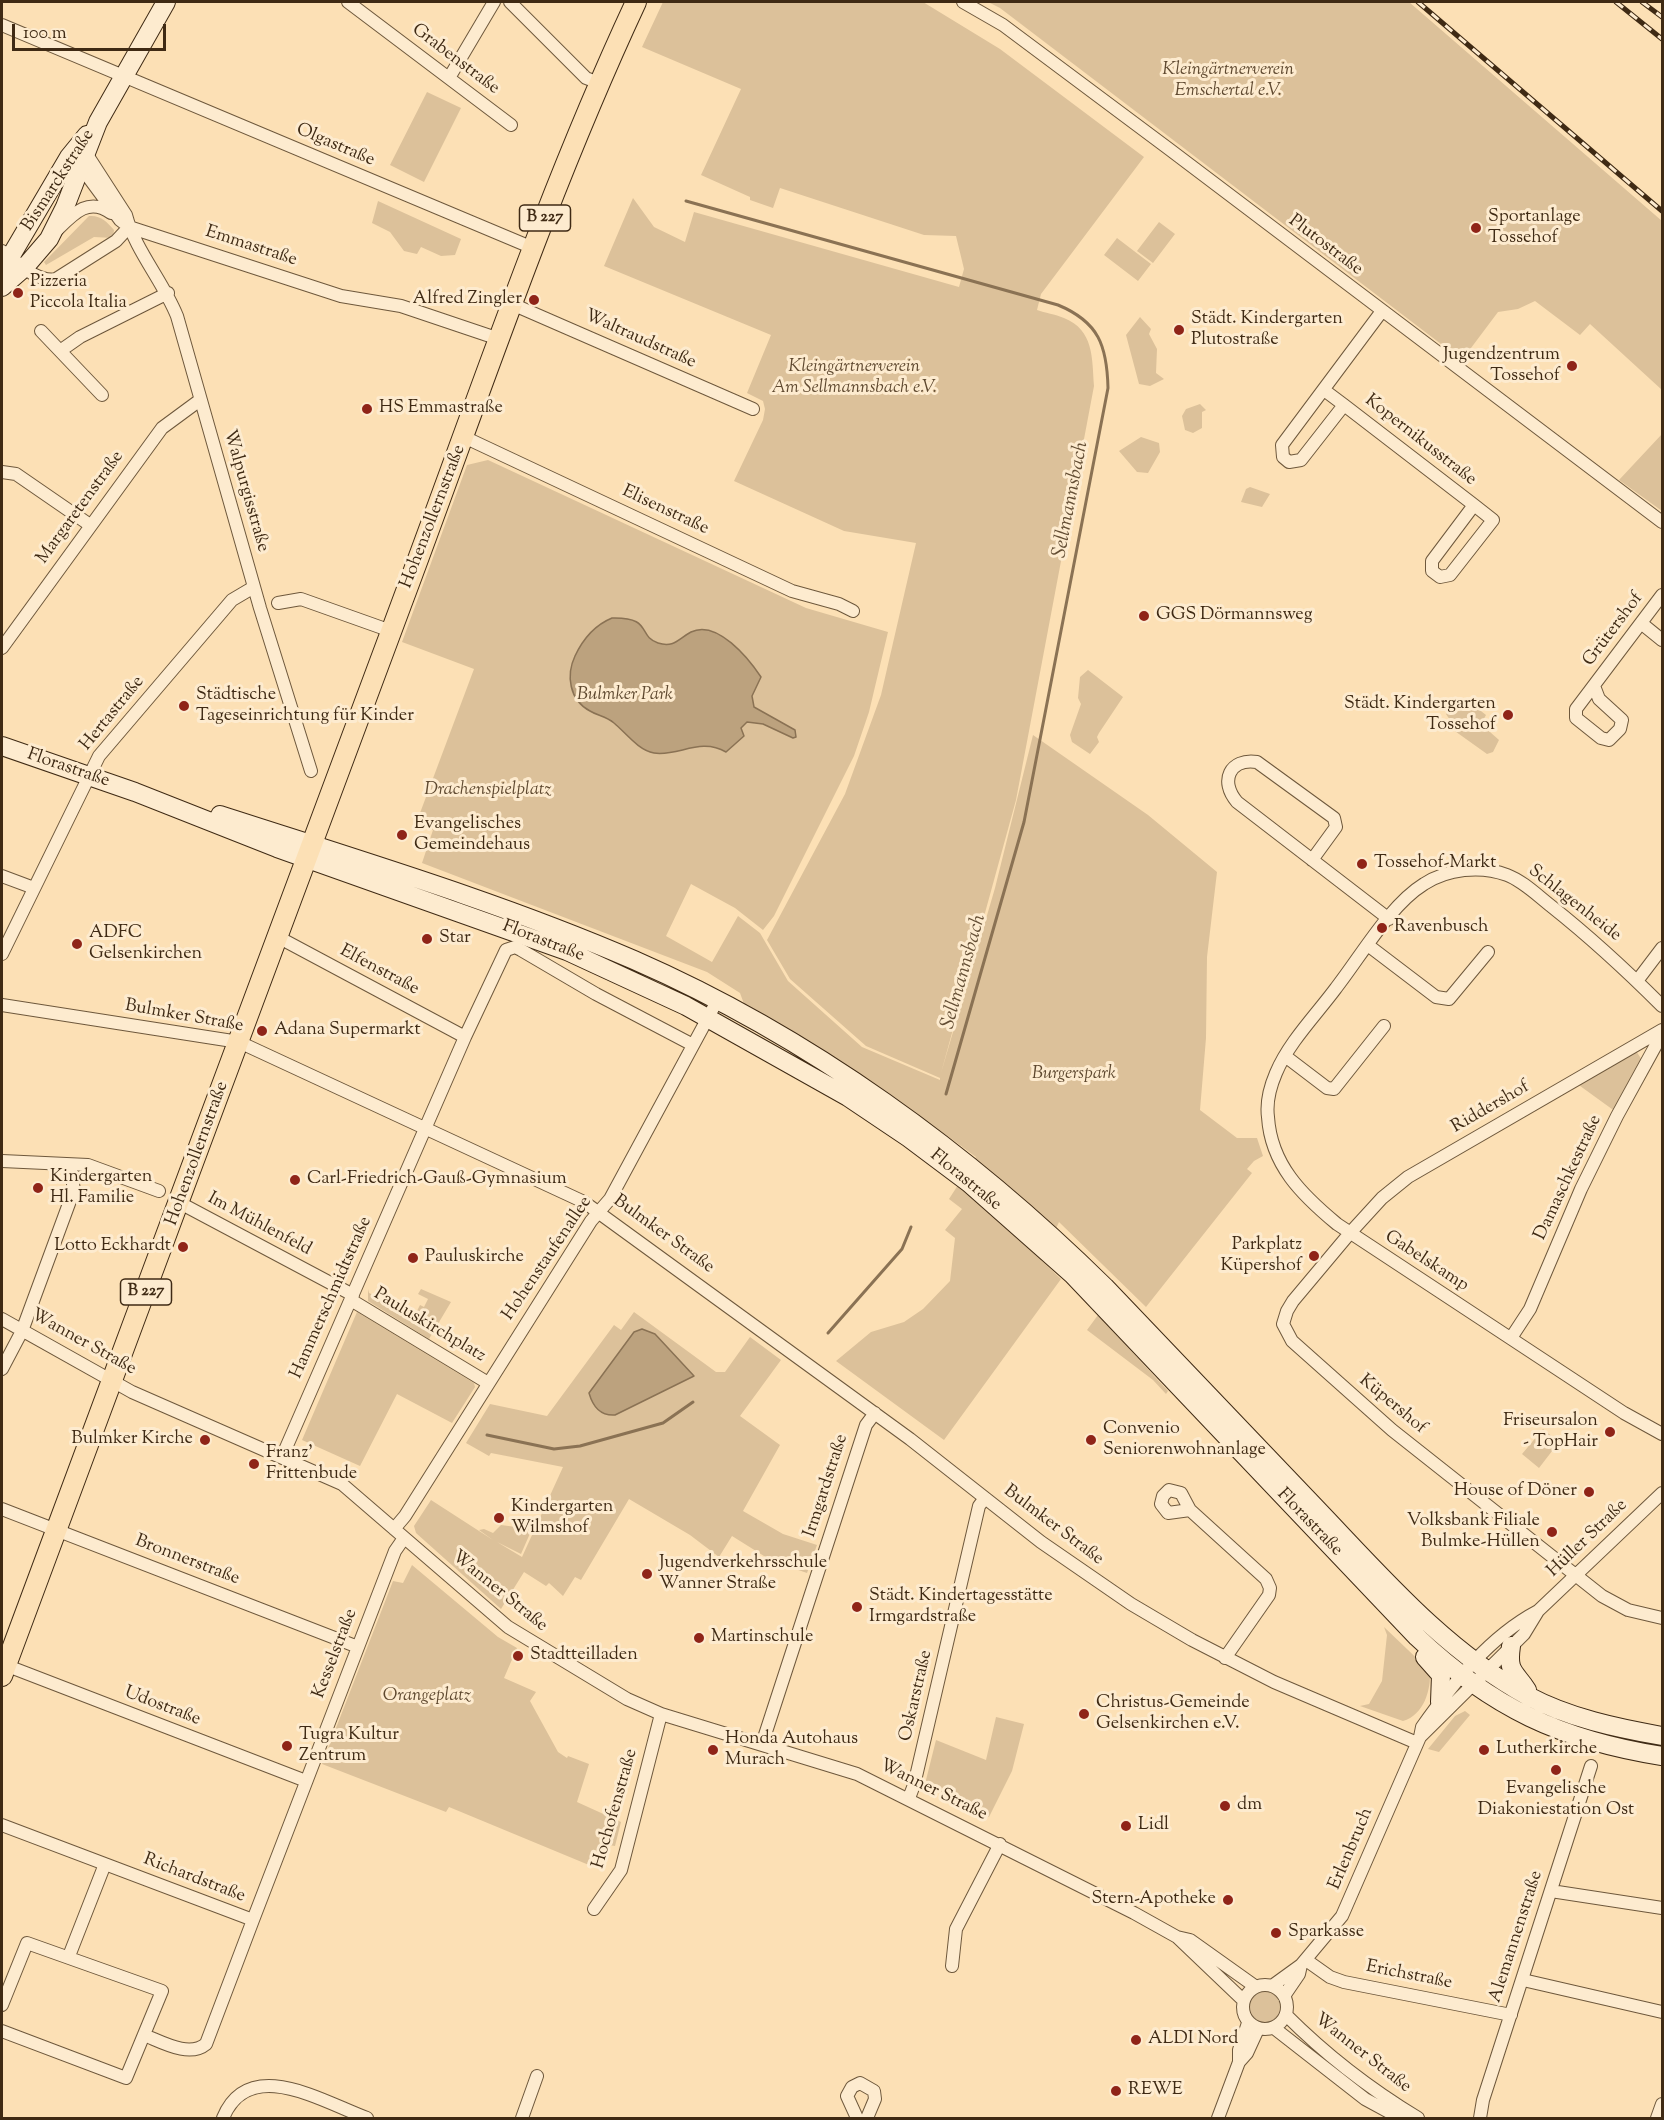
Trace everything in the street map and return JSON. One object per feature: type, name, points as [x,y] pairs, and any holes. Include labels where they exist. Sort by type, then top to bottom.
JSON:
[{"type":"main road","name":"Bismarckstraße","points":[[2,287],[10,261],[79,155],[166,2]]},
{"type":"main road","name":"Hohenzollernstraße","points":[[3,1670],[180,1203],[276,936],[533,248],[599,83],[636,2]]},
{"type":"main road","name":"Bismarckstraße","points":[[10,261],[49,239],[79,155]]},
{"type":"main road","name":"Florastraße","points":[[2,746],[135,792],[162,796],[308,850],[614,970],[708,1018],[848,1097],[936,1157],[1008,1216],[1101,1304],[1417,1637],[1473,1673],[1530,1697],[1586,1719],[1662,1736]]},
{"type":"main road","name":"Florastraße","points":[[308,850],[588,941],[717,1001],[817,1058],[884,1101],[977,1170],[1054,1237],[1473,1673],[1513,1710],[1564,1732],[1599,1743],[1662,1756]]},
{"type":"main road","points":[[1417,1637],[1418,1650],[1441,1674],[1440,1702]]},
{"type":"main road","points":[[1511,1646],[1509,1664],[1526,1687],[1530,1697]]},
{"type":"street","name":"Grabenstraße","points":[[348,2],[511,125]]},
{"type":"street","points":[[449,78],[494,2]]},
{"type":"street","points":[[510,2],[586,78],[599,83]]},
{"type":"street","name":"Plutostraße","points":[[963,2],[1003,25],[1662,522]]},
{"type":"street","name":"Olgastraße","points":[[2,25],[533,248]]},
{"type":"street","name":"Walpurgisstraße","points":[[79,155],[168,293],[254,587],[311,771]]},
{"type":"street","name":"Emmastraße","points":[[49,239],[66,221],[90,206],[99,205],[125,224],[341,296],[401,306],[499,339]]},
{"type":"street","points":[[10,261],[48,281],[56,279],[116,241],[125,224]]},
{"type":"street","points":[[60,351],[80,337],[168,293]]},
{"type":"street","name":"Waltraudstraße","points":[[512,304],[753,409]]},
{"type":"street","name":"Kopernikusstraße","points":[[1344,405],[1301,460],[1289,462],[1283,457],[1282,445],[1382,311]]},
{"type":"street","points":[[41,331],[102,395]]},
{"type":"street","name":"Kopernikusstraße","points":[[1324,390],[1344,405],[1474,506],[1492,520],[1450,575],[1440,577],[1432,571],[1432,561],[1474,506]]},
{"type":"street","name":"Margaretenstraße","points":[[2,648],[162,428],[200,400]]},
{"type":"street","name":"Elisenstraße","points":[[464,437],[792,591],[839,604],[853,611]]},
{"type":"street","points":[[2,472],[16,474],[90,525]]},
{"type":"street","name":"Hertastraße","points":[[2,954],[99,756],[232,600],[254,587]]},
{"type":"street","name":"Grütershof","points":[[1594,686],[1662,595]]},
{"type":"street","points":[[278,603],[301,598],[391,631]]},
{"type":"street","points":[[1641,623],[1662,640]]},
{"type":"street","points":[[1312,860],[1336,827],[1334,818],[1257,762],[1246,760],[1236,765],[1227,784],[1229,793],[1312,860],[1389,919]]},
{"type":"street","name":"Schlagenheide","points":[[1389,919],[1413,892],[1447,873],[1485,870],[1508,875],[1584,933],[1662,1006]]},
{"type":"street","points":[[2,876],[34,888]]},
{"type":"street","name":"Gabelskamp","points":[[1389,919],[1276,1072],[1268,1100],[1267,1116],[1275,1151],[1298,1189],[1350,1233],[1624,1413],[1662,1434]]},
{"type":"street","name":"Elfenstraße","points":[[276,936],[465,1037]]},
{"type":"street","points":[[1369,946],[1436,997],[1449,999],[1488,952]]},
{"type":"street","name":"Florastraße","points":[[502,955],[511,947],[521,950],[596,994],[693,1045]]},
{"type":"street","points":[[1637,981],[1662,948]]},
{"type":"street","name":"Hammerschmidtstraße","points":[[282,1457],[502,955]]},
{"type":"street","name":"Hohenstaufenallee","points":[[394,1529],[405,1516],[599,1211],[610,1199],[717,1001]]},
{"type":"street","name":"Bulmker Straße","points":[[2,1005],[239,1042],[426,1127],[599,1211],[874,1413],[1097,1582],[1162,1623],[1225,1658],[1309,1698],[1419,1740]]},
{"type":"street","points":[[1286,1056],[1327,1088],[1334,1089],[1384,1026]]},
{"type":"street","name":"Riddershof","points":[[1350,1233],[1382,1198],[1408,1177],[1662,1032]]},
{"type":"street","name":"Damaschkestraße","points":[[1510,1338],[1530,1310],[1581,1189],[1662,1032]]},
{"type":"street","points":[[2,1161],[87,1165],[159,1191]]},
{"type":"street","points":[[2,1369],[22,1330],[74,1190],[70,1165]]},
{"type":"street","name":"Im Mühlenfeld","points":[[180,1203],[352,1298]]},
{"type":"street","name":"Küpershof","points":[[1350,1233],[1287,1311],[1283,1324],[1286,1332],[1300,1348],[1392,1430],[1615,1605],[1662,1618]]},
{"type":"street","name":"Pauluskirchplatz","points":[[352,1298],[488,1383]]},
{"type":"street","name":"Wanner Straße","points":[[2,1319],[112,1382],[342,1484],[483,1607],[532,1644],[627,1699],[661,1714],[848,1770],[1000,1844],[1177,1937],[1190,1940],[1256,1986]]},
{"type":"street","name":"Irmgardstraße","points":[[762,1744],[866,1425],[874,1413]]},
{"type":"street","name":"Hüller Straße","points":[[1473,1673],[1515,1624],[1538,1611],[1662,1493]]},
{"type":"street","name":"Oskarstraße","points":[[909,1798],[914,1785],[979,1506],[985,1498]]},
{"type":"street","name":"Bronnerstraße","points":[[2,1509],[358,1647]]},
{"type":"street","points":[[1190,1510],[1266,1578],[1270,1588],[1269,1595],[1225,1658]]},
{"type":"street","name":"Kesselstraße","points":[[253,1920],[395,1551],[404,1538]]},
{"type":"street","name":"Hüller Straße","points":[[1473,1673],[1524,1634],[1538,1611]]},
{"type":"street","name":"Udostraße","points":[[3,1670],[306,1781]]},
{"type":"street","name":"Erlenbruch","points":[[1272,1986],[1304,1962],[1331,1932],[1344,1911],[1419,1740],[1422,1726],[1440,1702],[1473,1673]]},
{"type":"street","name":"Erlenbruch","points":[[1419,1740],[1473,1673]]},
{"type":"street","name":"Hochofenstraße","points":[[594,1909],[621,1870],[661,1714]]},
{"type":"street","name":"Alemannenstraße","points":[[1480,2118],[1483,2100],[1591,1766]]},
{"type":"street","name":"Richardstraße","points":[[2,1825],[253,1920],[206,2044],[194,2050],[186,2050],[144,2035]]},
{"type":"street","name":"Wanner Straße","points":[[952,1966],[956,1929],[1000,1844]]},
{"type":"street","points":[[69,1956],[105,1864]]},
{"type":"street","points":[[1551,1891],[1662,1908]]},
{"type":"street","name":"Wanner Straße","points":[[1177,1937],[1243,2000]]},
{"type":"street","points":[[2,2005],[27,1943],[69,1956],[162,1991],[126,2078],[2,2031]]},
{"type":"street","name":"Erlenbruch","points":[[1284,1996],[1304,1962]]},
{"type":"street","name":"Erichstraße","points":[[1304,1962],[1344,1982],[1511,2015]]},
{"type":"street","points":[[1523,1980],[1662,2012]]},
{"type":"street","points":[[1274,2028],[1253,2026],[1242,2012],[1243,2000],[1256,1986],[1272,1986],[1284,1996]]},
{"type":"street","name":"Wanner Straße","points":[[1284,1996],[1286,2015],[1328,2055],[1373,2090],[1418,2118]]},
{"type":"street","name":"Wanner Straße","points":[[1286,2015],[1274,2028],[1365,2099],[1400,2118]]},
{"type":"street","points":[[1218,2118],[1239,2062],[1239,2050],[1253,2026]]},
{"type":"street","points":[[522,2118],[537,2076]]},
{"type":"street","points":[[857,2118],[847,2096],[852,2087],[860,2083],[874,2091],[875,2098],[867,2118]]},
{"type":"street","points":[[223,2118],[237,2097],[249,2089],[268,2084],[284,2087],[367,2118]]},
{"type":"street","points":[[1657,2118],[1662,2104]]},
{"type":"green space","points":[[663,2],[923,2],[1000,49],[1144,157],[1041,294],[1037,310],[1064,318],[1081,330],[1090,346],[1094,386],[1016,800],[941,1073],[995,888],[1033,735],[1148,815],[1217,872],[1207,957],[1206,1038],[1200,1110],[1237,1138],[1257,1138],[1263,1156],[1247,1169],[1252,1173],[1146,1307],[1059,1222],[1041,1260],[1061,1279],[944,1440],[836,1361],[871,1332],[904,1322],[923,1309],[950,1281],[955,1238],[945,1230],[962,1209],[949,1199],[976,1157],[862,1077],[804,1039],[744,1004],[740,993],[707,972],[422,863],[433,830],[417,821],[474,669],[402,642],[467,465],[488,460],[806,608],[888,632],[869,712],[854,756],[774,916],[763,930],[735,908],[691,884],[666,936],[712,962],[738,916],[760,933],[788,981],[862,1047],[940,1080],[940,1078],[866,1046],[790,979],[767,940],[845,794],[881,695],[916,543],[844,531],[734,481],[763,420],[765,409],[763,401],[747,393],[771,335],[604,266],[633,198],[654,227],[685,242],[694,212],[959,287],[964,269],[956,236],[924,235],[780,188],[773,208],[750,200],[750,197],[701,175],[741,89],[642,47]]},
{"type":"green space","name":"Kleingärtnerverein Emschertal e.V.","points":[[988,2],[1409,2],[1662,221],[1662,390],[1590,324],[1580,335],[1535,301],[1518,309],[1498,312],[1462,360],[1000,8]]},
{"type":"green space","points":[[427,92],[461,108],[424,182],[390,165]]},
{"type":"green space","points":[[378,201],[461,239],[455,255],[441,256],[421,247],[417,254],[404,251],[390,232],[372,223]]},
{"type":"green space","points":[[89,216],[106,222],[114,230],[113,238],[94,237],[46,265],[44,262]]},
{"type":"green space","points":[[1159,222],[1175,234],[1153,263],[1137,251]]},
{"type":"green space","points":[[1117,238],[1151,264],[1138,281],[1104,255]]},
{"type":"green space","points":[[1140,317],[1151,329],[1149,334],[1157,349],[1156,373],[1164,379],[1150,386],[1139,384],[1126,335]]},
{"type":"green space","points":[[1200,404],[1206,410],[1202,412],[1202,428],[1193,433],[1185,430],[1182,416],[1186,409]]},
{"type":"green space","points":[[1662,434],[1662,511],[1619,480]]},
{"type":"green space","points":[[1141,437],[1159,443],[1160,452],[1148,473],[1137,472],[1119,451]]},
{"type":"green space","points":[[1250,487],[1270,494],[1262,507],[1241,502],[1246,489]]},
{"type":"green space","points":[[1088,670],[1123,697],[1099,733],[1097,737],[1099,742],[1090,754],[1072,742],[1070,735],[1081,704],[1078,698],[1080,677]]},
{"type":"green space","points":[[1467,700],[1486,715],[1481,724],[1499,740],[1493,752],[1487,754],[1452,729],[1452,723],[1446,714],[1451,708],[1459,710]]},
{"type":"green space","points":[[1636,1051],[1642,1060],[1616,1112],[1576,1083]]},
{"type":"green space","points":[[368,1289],[369,1293],[416,1313],[420,1305],[424,1307],[428,1299],[418,1294],[421,1289],[451,1302],[429,1339],[368,1301]]},
{"type":"green space","points":[[357,1312],[474,1383],[475,1387],[452,1423],[397,1394],[360,1466],[302,1440]]},
{"type":"green space","points":[[634,1312],[716,1372],[725,1372],[750,1337],[781,1360],[740,1416],[780,1445],[743,1511],[783,1534],[817,1545],[807,1573],[772,1561],[732,1536],[719,1557],[690,1535],[629,1499],[581,1580],[575,1577],[563,1596],[549,1583],[546,1586],[524,1572],[501,1609],[416,1533],[414,1526],[431,1500],[493,1540],[479,1530],[484,1529],[493,1533],[501,1525],[516,1527],[522,1517],[535,1522],[521,1554],[497,1542],[522,1557],[563,1467],[491,1453],[489,1456],[466,1443],[490,1404],[547,1416],[614,1325],[621,1330]]},
{"type":"green space","points":[[1098,1315],[1168,1391],[1166,1394],[1153,1380],[1087,1330]]},
{"type":"green space","points":[[1543,1429],[1559,1442],[1539,1468],[1522,1454]]},
{"type":"green space","name":"Orangeplatz","points":[[412,1565],[498,1637],[517,1648],[504,1678],[536,1692],[530,1701],[558,1752],[567,1758],[568,1756],[589,1764],[577,1802],[621,1822],[615,1846],[609,1845],[601,1870],[449,1807],[446,1812],[322,1764],[393,1581],[403,1583]]},
{"type":"green space","points":[[1384,1627],[1430,1671],[1425,1701],[1416,1713],[1403,1721],[1360,1706],[1369,1704],[1382,1681],[1387,1635]]},
{"type":"green space","points":[[1465,1711],[1470,1715],[1439,1752],[1428,1749],[1455,1716]]},
{"type":"green space","points":[[996,1717],[1024,1724],[1012,1771],[989,1817],[929,1787],[926,1780],[936,1740],[986,1760]]},
{"type":"green space","points":[[1264,1991],[1275,1996],[1280,2007],[1275,2018],[1264,2023],[1253,2018],[1248,2007],[1253,1996]]},
{"type":"shaded area","points":[[612,618],[634,620],[652,640],[663,644],[672,644],[691,632],[701,629],[721,636],[740,651],[761,677],[752,696],[754,707],[795,730],[796,737],[793,738],[763,724],[747,722],[741,728],[744,736],[726,752],[707,746],[654,753],[632,741],[611,721],[583,706],[571,686],[572,663],[578,650],[595,629]]},
{"type":"shaded area","points":[[642,1329],[655,1334],[694,1376],[615,1415],[605,1414],[595,1406],[589,1393],[634,1332]]},
{"type":"waterway","name":"Sellmannsbach","points":[[686,201],[1058,305],[1083,319],[1092,328],[1103,348],[1108,388],[1024,822],[946,1094]]},
{"type":"waterway","name":"Sellmannsbach","points":[[828,1333],[902,1249],[911,1227]]},
{"type":"waterway","name":"Sellmannsbach","points":[[487,1435],[554,1449],[580,1446],[663,1423],[693,1402]]},
{"type":"railway","points":[[1418,2],[1662,211]]},
{"type":"railway","points":[[1616,2],[1662,39]]},
{"type":"railway","points":[[1642,2],[1662,17]]},
{"type":"place","name":"Sportanlage Tossehof","points":[[1476,228]]},
{"type":"place","name":"Pizzeria Piccola Italia","points":[[18,293]]},
{"type":"place","name":"Alfred Zingler","points":[[534,300]]},
{"type":"place","name":"Städt. Kindergarten Plutostraße","points":[[1179,330]]},
{"type":"place","name":"Jugendzentrum Tossehof","points":[[1572,366]]},
{"type":"place","name":"HS Emmastraße","points":[[367,409]]},
{"type":"place","name":"GGS Dörmannsweg","points":[[1144,616]]},
{"type":"place","name":"Städtische Tageseinrichtung für Kinder","points":[[184,706]]},
{"type":"place","name":"Städt. Kindergarten Tossehof","points":[[1508,715]]},
{"type":"place","name":"Evangelisches Gemeindehaus","points":[[402,835]]},
{"type":"place","name":"Tossehof-Markt","points":[[1362,864]]},
{"type":"place","name":"Ravenbusch","points":[[1382,928]]},
{"type":"place","name":"Star","points":[[427,939]]},
{"type":"place","name":"ADFC Gelsenkirchen","points":[[77,944]]},
{"type":"place","name":"Adana Supermarkt","points":[[262,1031]]},
{"type":"place","name":"Carl-Friedrich-Gauß-Gymnasium","points":[[295,1180]]},
{"type":"place","name":"Kindergarten Hl. Familie","points":[[38,1188]]},
{"type":"place","name":"Lotto Eckhardt","points":[[183,1247]]},
{"type":"place","name":"Parkplatz Küpershof","points":[[1314,1256]]},
{"type":"place","name":"Pauluskirche","points":[[413,1258]]},
{"type":"place","name":"Friseursalon - TopHair","points":[[1610,1432]]},
{"type":"place","name":"Bulmker Kirche","points":[[205,1440]]},
{"type":"place","name":"Convenio Seniorenwohnanlage","points":[[1091,1440]]},
{"type":"place","name":"Franz' Frittenbude","points":[[254,1464]]},
{"type":"place","name":"House of Döner","points":[[1589,1492]]},
{"type":"place","name":"Kindergarten Wilmshof","points":[[499,1518]]},
{"type":"place","name":"Volksbank Filiale Bulmke-Hüllen","points":[[1552,1532]]},
{"type":"place","name":"Jugendverkehrsschule Wanner Straße","points":[[647,1574]]},
{"type":"place","name":"Städt. Kindertagesstätte Irmgardstraße","points":[[857,1607]]},
{"type":"place","name":"Martinschule","points":[[699,1638]]},
{"type":"place","name":"Stadtteilladen","points":[[518,1656]]},
{"type":"place","name":"Christus-Gemeinde Gelsenkirchen e.V.","points":[[1084,1714]]},
{"type":"place","name":"Tugra Kultur Zentrum","points":[[287,1746]]},
{"type":"place","name":"Honda Autohaus Murach","points":[[713,1750]]},
{"type":"place","name":"Lutherkirche","points":[[1484,1750]]},
{"type":"place","name":"Evangelische Diakoniestation Ost","points":[[1556,1770]]},
{"type":"place","name":"dm","points":[[1225,1806]]},
{"type":"place","name":"Lidl","points":[[1126,1826]]},
{"type":"place","name":"Stern-Apotheke","points":[[1228,1900]]},
{"type":"place","name":"Sparkasse","points":[[1276,1933]]},
{"type":"place","name":"ALDI Nord","points":[[1136,2040]]},
{"type":"place","name":"REWE","points":[[1116,2091]]},
{"type":"park label","name":"Kleingärtnerverein Am Sellmannsbach e.V.","points":[[854,378]]},
{"type":"park label","name":"Bulmker Park","points":[[625,696]]},
{"type":"park label","name":"Drachenspielplatz","points":[[488,791]]},
{"type":"park label","name":"Burgerspark","points":[[1074,1075]]}]
